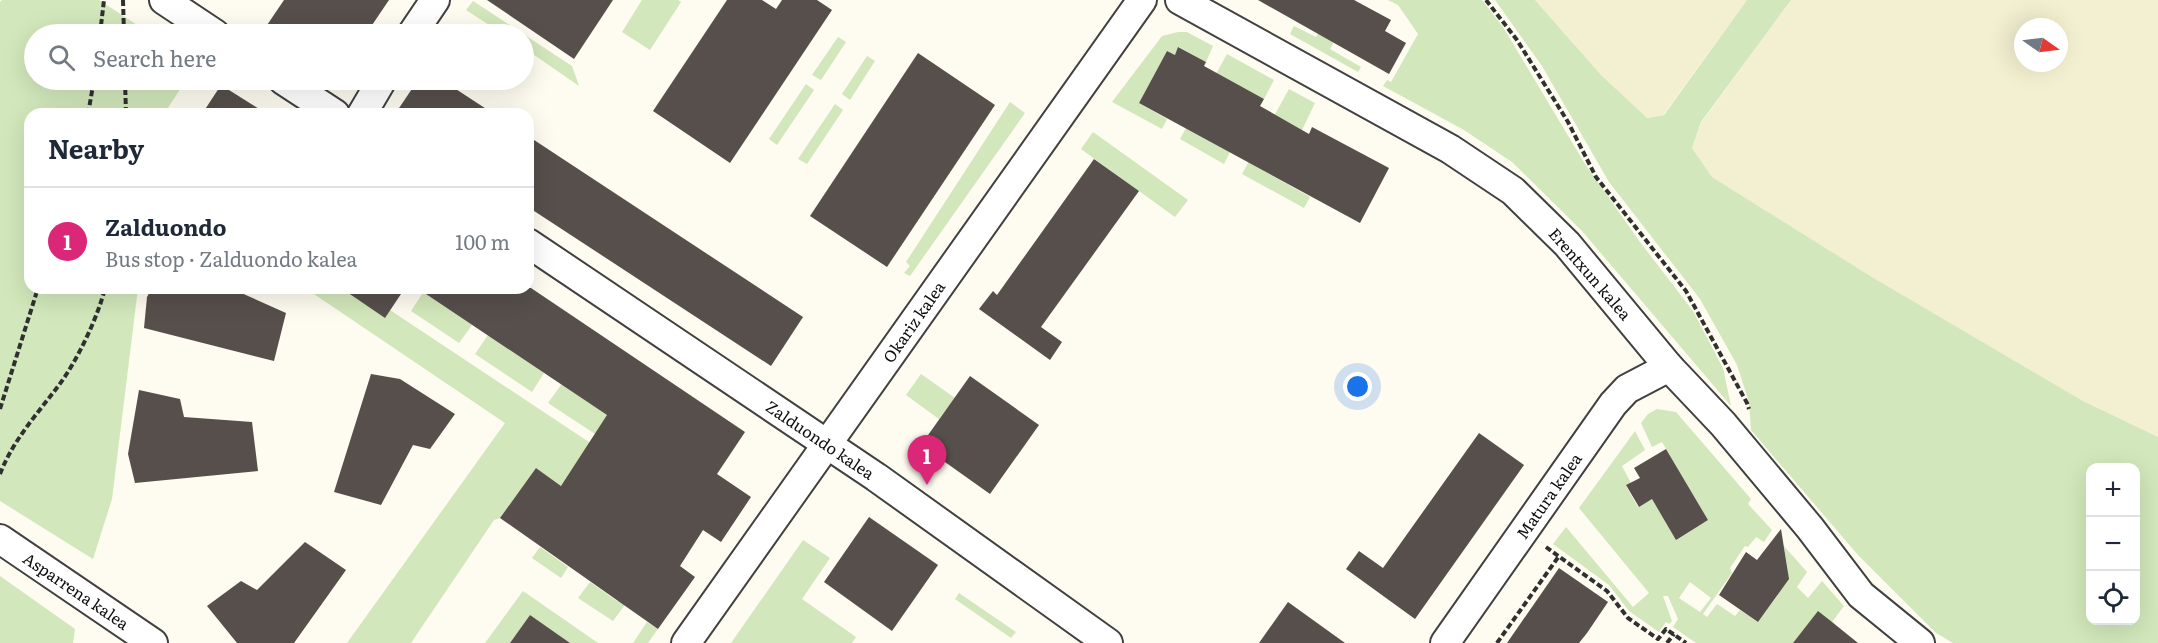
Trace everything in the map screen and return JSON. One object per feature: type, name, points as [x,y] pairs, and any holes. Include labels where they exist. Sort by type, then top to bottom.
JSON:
[{"type":"street","points":[[164,0],[200,24]]},
{"type":"street","points":[[419,24],[435,0]]},
{"type":"street","name":"Okariz kalea","points":[[686,643],[1142,0]]},
{"type":"street","name":"Erentxun kalea","points":[[1180,0],[1440,144],[1513,191],[1567,244],[1669,367],[1724,424],[1810,528],[1861,595],[1920,643]]},
{"type":"street","points":[[298,90],[326,108]]},
{"type":"street","points":[[366,108],[376,90]]},
{"type":"street","name":"Zalduondo kalea","points":[[534,247],[876,477],[1108,643]]},
{"type":"street","name":"Matura kalea","points":[[1445,643],[1613,404],[1627,389],[1669,367]]},
{"type":"street","name":"Asparrena kalea","points":[[0,539],[153,643]]},
{"type":"path","points":[[101,24],[104,0]]},
{"type":"path","points":[[123,0],[124,24]]},
{"type":"path","points":[[1486,0],[1517,40],[1568,122],[1596,177],[1686,291],[1747,403],[1749,413]]},
{"type":"path","points":[[89,108],[92,90]]},
{"type":"path","points":[[125,90],[126,108]]},
{"type":"path","points":[[0,409],[36,294]]},
{"type":"path","points":[[0,474],[12,448],[61,382],[80,350],[103,294]]},
{"type":"path","points":[[1542,545],[1607,591],[1628,618],[1658,639],[1666,629],[1686,643]]},
{"type":"path","points":[[1497,643],[1559,556]]},
{"type":"path","points":[[1667,643],[1674,634]]},
{"type":"shaded area","points":[[1535,0],[1747,0],[1663,115],[1646,118],[1601,75]]},
{"type":"shaded area","points":[[1791,0],[2158,0],[2158,437],[2083,401],[1872,277],[1712,177],[1692,148],[1701,123]]},
{"type":"green space","points":[[2,0],[99,0],[136,24],[24,24],[24,90],[180,90],[168,108],[24,108],[24,294],[137,294],[112,499],[93,559],[0,501],[0,2]]},
{"type":"green space","points":[[642,0],[678,0],[681,2],[650,50],[622,32]]},
{"type":"green space","points":[[1335,0],[1356,0],[1330,49],[1361,67],[1358,72],[1290,34],[1294,26],[1316,37]]},
{"type":"green space","points":[[1388,0],[1482,0],[1503,27],[1585,164],[1640,242],[1693,311],[1723,368],[1731,406],[1582,231],[1512,162],[1464,130],[1383,86],[1387,80],[1391,82],[1418,34],[1398,5]]},
{"type":"green space","points":[[1495,0],[1535,0],[1601,75],[1647,118],[1664,115],[1747,0],[1791,0],[1701,122],[1692,148],[1712,177],[1872,277],[2083,401],[2158,437],[2158,643],[1953,643],[1936,633],[1858,555],[1751,430],[1749,402],[1737,365],[1700,299],[1609,182],[1542,66]]},
{"type":"green space","points":[[473,1],[508,24],[488,24],[466,10]]},
{"type":"green space","points":[[1187,32],[1213,46],[1206,62],[1179,47],[1175,55],[1167,51],[1139,103],[1167,119],[1162,129],[1112,102],[1162,36]]},
{"type":"green space","points":[[838,37],[846,42],[821,80],[812,75]]},
{"type":"green space","points":[[534,41],[572,66],[579,86],[534,55]]},
{"type":"green space","points":[[1227,54],[1274,80],[1264,99],[1234,83],[1230,152],[1224,164],[1180,139]]},
{"type":"green space","points":[[867,56],[875,61],[850,100],[842,94]]},
{"type":"green space","points":[[806,84],[814,90],[777,145],[769,139]]},
{"type":"green space","points":[[1289,89],[1315,103],[1302,130],[1288,122],[1264,171],[1310,197],[1304,208],[1242,174]]},
{"type":"green space","points":[[1010,102],[1025,113],[910,276],[904,273],[910,266],[906,262]]},
{"type":"green space","points":[[835,104],[843,110],[807,164],[798,159]]},
{"type":"green space","points":[[1093,132],[1188,200],[1175,217],[1081,149]]},
{"type":"green space","points":[[314,294],[354,294],[390,310],[607,454],[662,554],[613,621],[578,598],[590,582],[617,601],[652,551],[536,468],[500,518],[494,520],[411,643],[347,643],[505,423]]},
{"type":"green space","points":[[422,294],[428,294],[472,325],[459,343],[411,311]]},
{"type":"green space","points":[[492,329],[493,338],[544,373],[532,392],[475,354]]},
{"type":"green space","points":[[921,374],[955,398],[939,419],[906,395]]},
{"type":"green space","points":[[566,378],[566,387],[613,419],[630,457],[548,403]]},
{"type":"green space","points":[[1657,409],[1676,412],[1751,499],[1748,504],[1772,530],[1764,542],[1756,537],[1748,547],[1745,546],[1730,568],[1732,573],[1703,614],[1707,617],[1717,604],[1735,616],[1740,610],[1758,622],[1778,595],[1766,587],[1776,575],[1788,572],[1784,546],[1807,572],[1797,587],[1808,598],[1822,581],[1844,606],[1832,622],[1793,643],[1696,643],[1673,627],[1678,619],[1668,596],[1663,596],[1672,621],[1669,624],[1666,622],[1659,632],[1629,611],[1609,585],[1553,544],[1566,527],[1633,607],[1649,593],[1579,508],[1635,431],[1645,450],[1622,466],[1631,483],[1626,486],[1638,507],[1652,499],[1676,539],[1708,520],[1662,442],[1652,447],[1641,423],[1648,414]],"holes":[[[1690,582],[1711,598],[1700,612],[1679,598]]]},
{"type":"green space","points":[[803,540],[830,558],[802,599],[856,637],[852,643],[731,643]]},
{"type":"green space","points":[[540,547],[568,567],[561,578],[532,558]]},
{"type":"green space","points":[[0,576],[75,629],[73,643],[0,643]]},
{"type":"green space","points":[[523,591],[598,643],[570,643],[530,615],[510,643],[485,643]]},
{"type":"green space","points":[[959,593],[1016,632],[1011,638],[955,599]]},
{"type":"green space","points":[[647,622],[658,629],[648,643],[633,643]]},
{"type":"building","points":[[284,0],[389,0],[373,24],[268,24]]},
{"type":"building","points":[[487,0],[613,0],[574,59],[534,32],[534,24],[522,24]]},
{"type":"building","points":[[727,0],[762,0],[776,9],[782,0],[817,0],[832,10],[730,163],[653,111]]},
{"type":"building","points":[[1258,0],[1354,0],[1391,20],[1385,31],[1406,43],[1389,74]]},
{"type":"building","points":[[1178,47],[1206,62],[1204,66],[1264,99],[1260,106],[1309,134],[1312,127],[1389,168],[1360,223],[1139,103],[1167,51],[1175,55]]},
{"type":"building","points":[[918,53],[995,105],[887,267],[810,216]]},
{"type":"building","points":[[218,90],[229,90],[257,108],[206,108]]},
{"type":"building","points":[[411,90],[457,90],[485,108],[399,108]]},
{"type":"building","points":[[534,140],[803,317],[771,366],[534,211]]},
{"type":"building","points":[[1094,159],[1139,191],[1041,327],[1062,342],[1050,360],[979,309],[993,291],[997,295]]},
{"type":"building","points":[[534,290],[745,432],[717,474],[751,497],[721,542],[703,530],[680,566],[695,577],[658,629],[500,518],[536,468],[561,486],[607,415],[426,294],[534,294]]},
{"type":"building","points":[[149,294],[243,294],[286,313],[274,361],[144,328]]},
{"type":"building","points":[[350,294],[401,294],[385,318]]},
{"type":"building","points":[[371,374],[400,379],[455,414],[430,449],[413,445],[381,505],[334,492]]},
{"type":"building","points":[[970,376],[1039,425],[990,494],[921,445]]},
{"type":"building","points":[[139,390],[180,399],[184,417],[252,422],[258,471],[135,483],[128,454]]},
{"type":"building","points":[[1479,433],[1524,465],[1415,619],[1346,569],[1359,551],[1383,568]]},
{"type":"building","points":[[1666,449],[1708,520],[1676,540],[1652,499],[1639,507],[1626,485],[1640,478],[1634,468]]},
{"type":"building","points":[[869,517],[938,565],[892,631],[824,582]]},
{"type":"building","points":[[1781,529],[1789,579],[1758,622],[1719,595],[1746,552],[1757,560]]},
{"type":"building","points":[[305,542],[346,570],[294,643],[237,643],[207,606],[241,581],[257,590]]},
{"type":"building","points":[[1559,568],[1608,602],[1587,633],[1579,643],[1507,643]]},
{"type":"building","points":[[1288,602],[1345,643],[1259,643]]},
{"type":"building","points":[[1818,611],[1832,622],[1858,643],[1793,643]]},
{"type":"building","points":[[530,615],[570,643],[510,643]]},
{"type":"place","name":"Zalduondo","points":[[927,485]]}]
